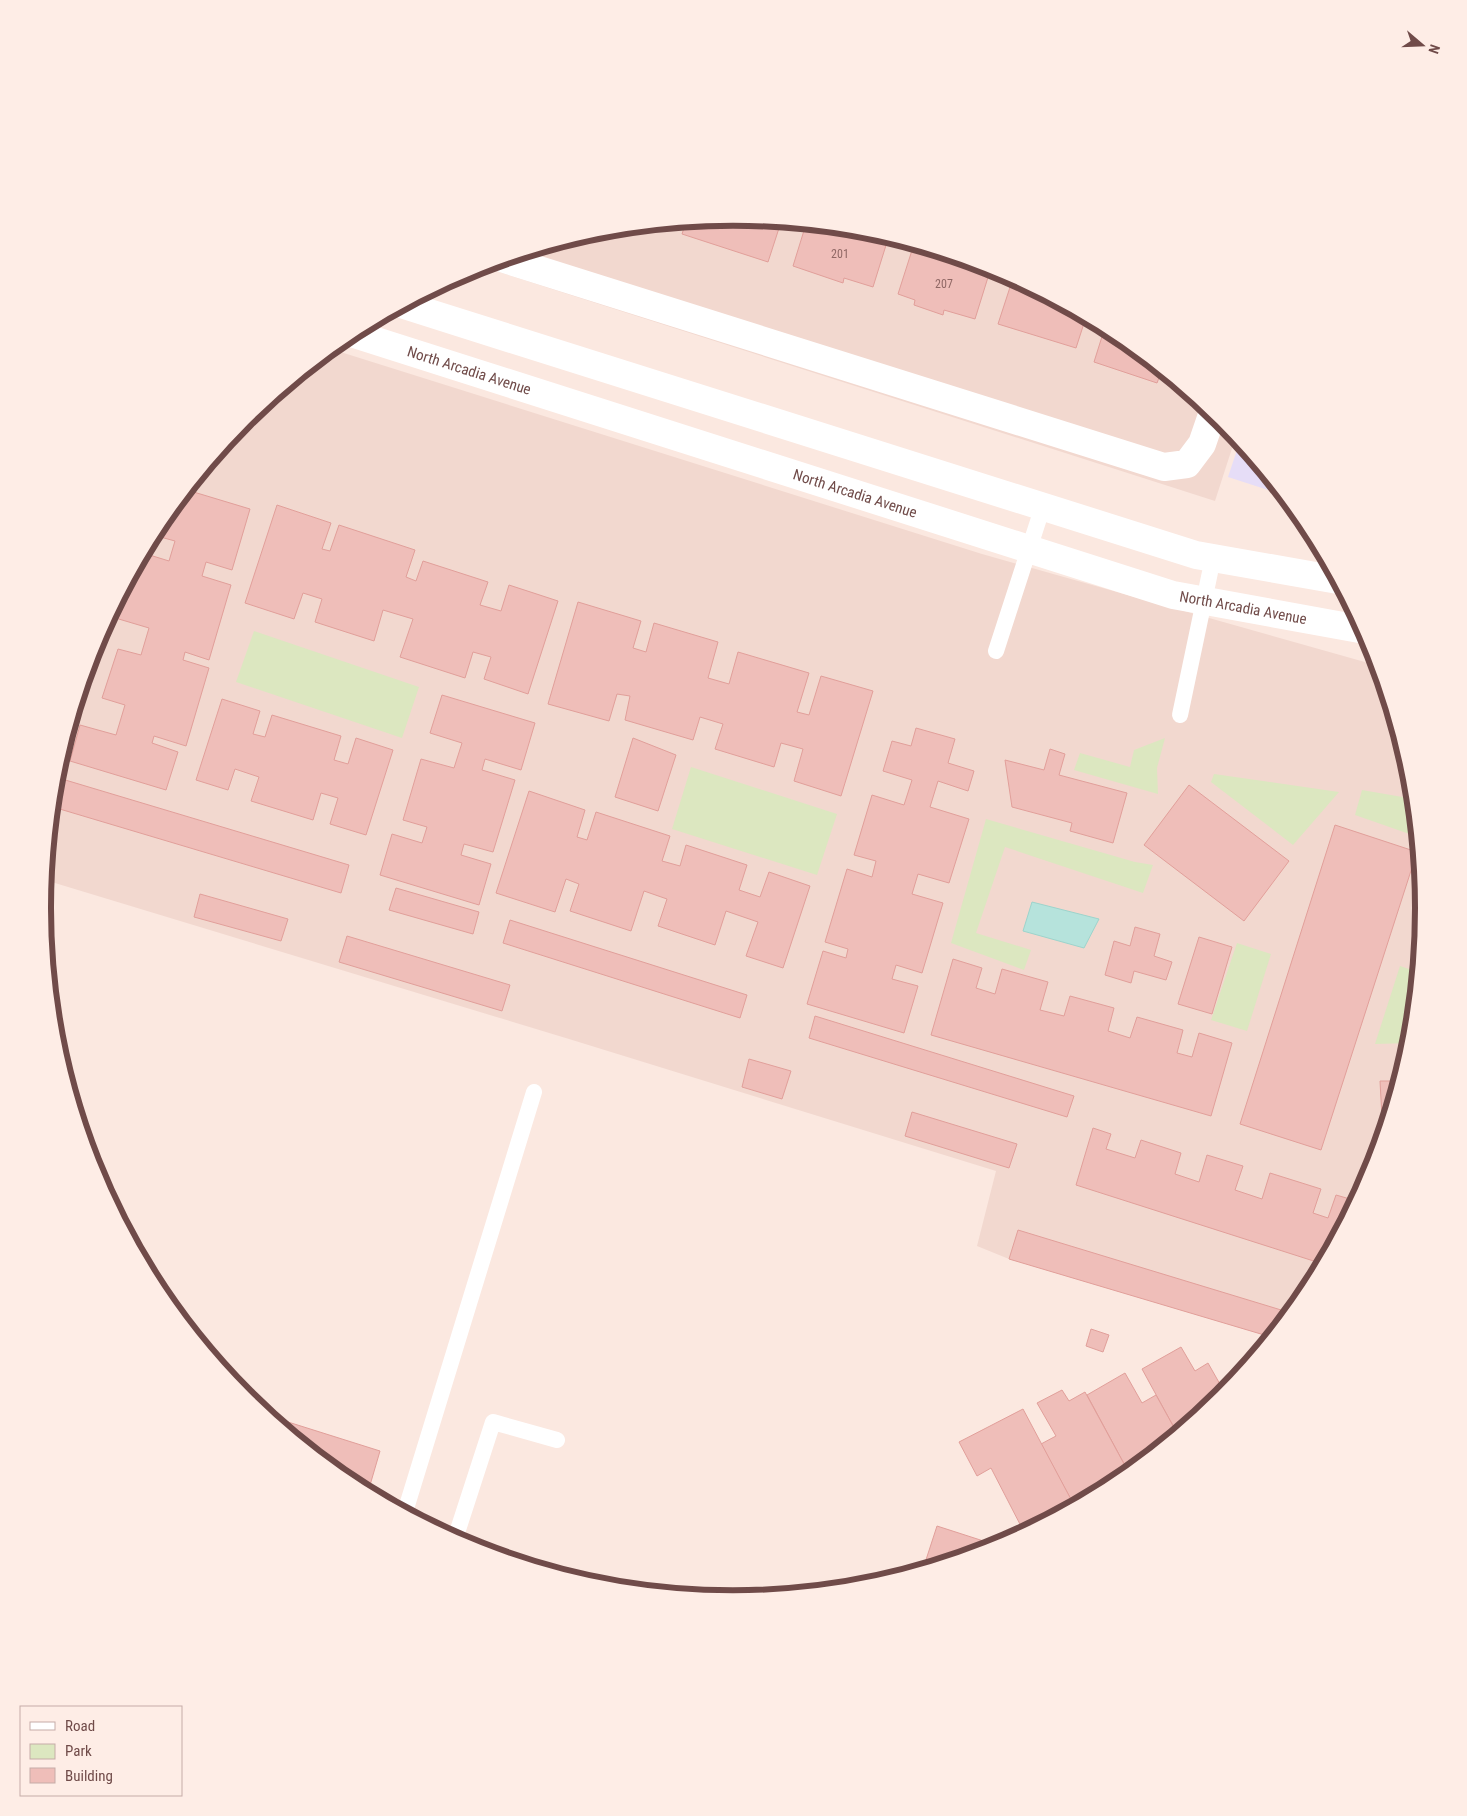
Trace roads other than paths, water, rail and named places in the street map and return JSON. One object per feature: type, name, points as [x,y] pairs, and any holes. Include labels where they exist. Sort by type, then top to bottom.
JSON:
[{"type":"street","points":[[514,262],[1164,467],[1187,464],[1202,444],[1210,420]]},
{"type":"street","points":[[411,307],[1196,554],[1330,579]]},
{"type":"street","name":"North Arcadia Avenue","points":[[361,336],[1173,595],[1355,628]]},
{"type":"street","points":[[527,389],[541,348]]},
{"type":"street","points":[[773,468],[786,425]]},
{"type":"lane","points":[[996,651],[1043,506]]},
{"type":"lane","points":[[1180,715],[1213,558]]},
{"type":"lane","points":[[407,1507],[534,1092]]},
{"type":"lane","points":[[457,1531],[493,1422],[557,1440]]},
{"type":"water","points":[[1032,902],[1099,919],[1084,948],[1023,931]]}]
